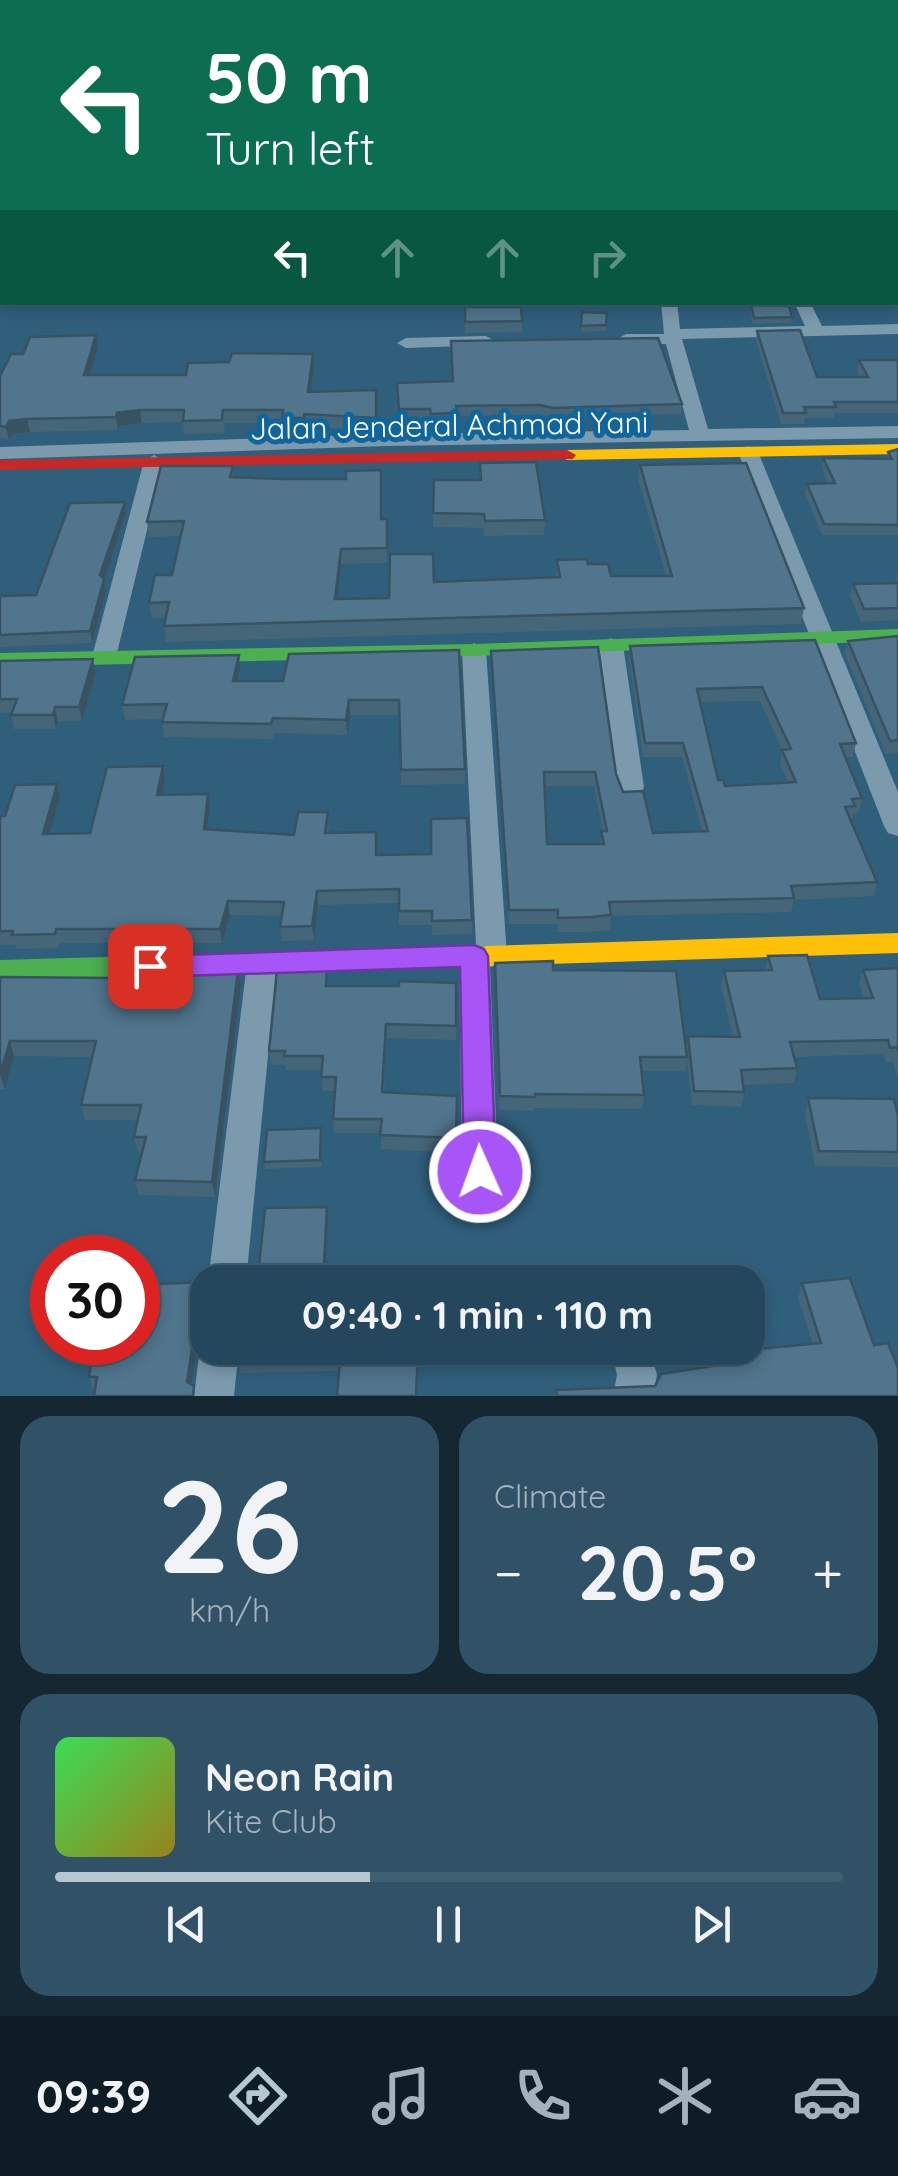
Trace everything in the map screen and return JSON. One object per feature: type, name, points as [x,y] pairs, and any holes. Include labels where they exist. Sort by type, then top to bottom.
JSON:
[{"type":"street","points":[[669,305],[673,337],[700,435]]},
{"type":"street","points":[[803,305],[816,331]]},
{"type":"street","points":[[614,339],[898,329]]},
{"type":"street","points":[[406,342],[505,340]]},
{"type":"street","points":[[0,452],[898,432]]},
{"type":"street","name":"Jalan Jenderal Achmad Yani","points":[[0,465],[898,448]]},
{"type":"street","points":[[748,452],[898,826]]},
{"type":"street","points":[[104,657],[154,461]]},
{"type":"street","points":[[0,660],[474,650],[898,635]]},
{"type":"street","points":[[611,645],[631,786]]},
{"type":"street","points":[[474,650],[483,956],[480,1172]]},
{"type":"street","points":[[0,971],[898,942]]},
{"type":"street","points":[[229,1265],[262,963]]},
{"type":"street","points":[[214,1396],[218,1365]]},
{"type":"street","points":[[633,1396],[634,1365]]},
{"type":"building","points":[[751,305],[789,306],[792,317],[754,318]]},
{"type":"building","points":[[465,307],[521,307],[522,321],[465,322]]},
{"type":"building","points":[[582,312],[607,313],[606,325],[581,326]]},
{"type":"building","points":[[800,330],[817,377],[868,377],[859,360],[898,360],[898,402],[834,402],[836,407],[804,407],[806,413],[783,413],[757,331]]},
{"type":"building","points":[[96,335],[84,375],[186,375],[188,363],[229,362],[232,353],[313,354],[308,392],[376,390],[376,418],[304,414],[304,418],[282,418],[283,410],[223,410],[222,420],[183,421],[184,410],[140,410],[117,413],[116,417],[27,419],[0,426],[0,376],[11,354],[23,354],[30,337]]},
{"type":"building","points":[[658,338],[682,404],[456,406],[457,413],[431,414],[430,409],[399,409],[397,383],[453,381],[451,341]]},
{"type":"building","points":[[898,449],[898,525],[824,524],[807,484],[835,483],[823,458],[892,459],[888,452]]},
{"type":"building","points":[[536,462],[545,520],[485,521],[484,514],[433,513],[434,480],[481,480],[480,463]]},
{"type":"building","points":[[746,463],[804,608],[164,626],[169,602],[149,603],[155,575],[172,575],[184,521],[147,522],[161,466],[233,466],[230,477],[284,479],[346,479],[346,471],[381,470],[381,519],[387,519],[387,548],[341,549],[335,599],[389,598],[390,554],[433,554],[434,582],[560,577],[557,560],[587,559],[588,564],[608,564],[611,576],[672,576],[640,465]]},
{"type":"building","points":[[125,502],[100,575],[104,579],[90,631],[0,635],[0,596],[36,595],[70,503]]},
{"type":"building","points":[[898,583],[898,608],[864,609],[853,584]]},
{"type":"building","points":[[898,636],[898,740],[890,741],[848,641]]},
{"type":"building","points":[[815,640],[856,743],[840,744],[862,798],[852,799],[855,806],[845,807],[877,882],[791,886],[794,898],[609,902],[611,915],[591,917],[558,918],[558,910],[509,910],[491,651],[598,647],[616,774],[623,792],[643,791],[653,833],[708,831],[683,743],[645,743],[630,646]],"holes":[[[762,687],[791,749],[782,750],[796,782],[725,786],[723,780],[718,780],[697,689]],[[544,772],[595,772],[607,831],[601,831],[604,844],[547,844]]]},
{"type":"building","points":[[459,650],[465,769],[401,770],[399,700],[349,700],[346,720],[273,718],[271,724],[162,722],[167,704],[122,705],[135,657],[239,655],[233,681],[283,681],[289,654]]},
{"type":"building","points":[[93,659],[79,707],[55,707],[53,715],[11,715],[17,699],[0,699],[0,661]]},
{"type":"building","points":[[163,766],[157,795],[208,794],[204,829],[294,835],[298,812],[328,812],[325,833],[376,832],[376,855],[431,854],[431,819],[467,818],[472,920],[432,921],[432,911],[399,911],[399,889],[317,891],[312,926],[280,927],[284,902],[228,901],[220,929],[56,929],[55,934],[12,935],[13,931],[0,931],[0,816],[5,816],[15,785],[57,784],[43,834],[90,833],[107,767]]},
{"type":"building","points":[[807,955],[820,999],[873,998],[863,970],[898,968],[898,1050],[890,1048],[888,1040],[790,1042],[797,1068],[741,1070],[744,1092],[694,1091],[688,1036],[740,1037],[724,971],[772,970],[768,956]]},
{"type":"building","points":[[553,961],[553,970],[676,971],[687,1057],[640,1057],[644,1095],[500,1096],[495,963]]},
{"type":"building","points":[[327,968],[326,986],[399,986],[399,981],[456,983],[456,1026],[386,1024],[382,1092],[457,1096],[456,1138],[380,1135],[382,1119],[333,1119],[336,1077],[321,1077],[323,1056],[284,1056],[285,1051],[269,1051],[277,970]]},
{"type":"building","points":[[238,970],[212,1182],[135,1180],[146,1137],[134,1137],[141,1105],[81,1105],[96,1041],[10,1041],[0,1074],[0,977],[112,978],[113,974]]},
{"type":"building","points":[[808,1098],[894,1099],[898,1152],[819,1151]]},
{"type":"building","points":[[321,1128],[320,1160],[264,1162],[267,1130]]},
{"type":"building","points":[[327,1207],[324,1265],[259,1265],[265,1208]]},
{"type":"building","points":[[850,1278],[874,1345],[888,1343],[898,1368],[898,1396],[557,1396],[556,1390],[655,1386],[661,1374],[713,1365],[765,1365],[765,1349],[821,1343],[802,1283]]},
{"type":"building","points":[[190,1283],[187,1382],[194,1386],[193,1396],[94,1396],[97,1377],[89,1377],[91,1365],[160,1365],[160,1284]]},
{"type":"building","points":[[340,1365],[417,1365],[416,1396],[337,1396]]},
{"type":"traffic: fast","points":[[0,660],[474,650],[898,635]]},
{"type":"traffic: fast","points":[[0,971],[486,956]]},
{"type":"traffic: slow","points":[[567,455],[898,449]]},
{"type":"traffic: slow","points":[[486,956],[898,943]]},
{"type":"traffic: jam","points":[[0,465],[567,455]]},
{"type":"route","points":[[150,966],[474,956],[480,1172]]}]
